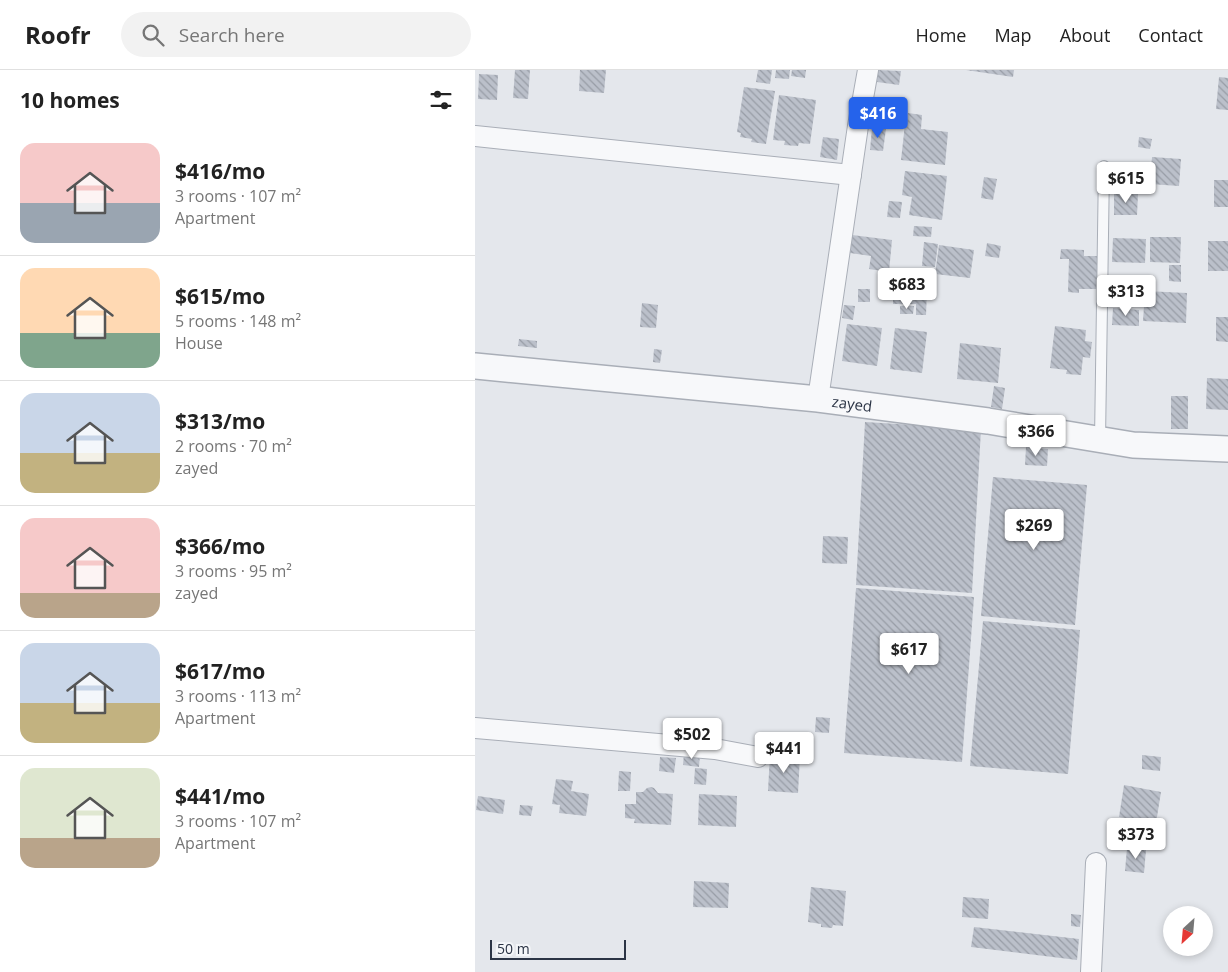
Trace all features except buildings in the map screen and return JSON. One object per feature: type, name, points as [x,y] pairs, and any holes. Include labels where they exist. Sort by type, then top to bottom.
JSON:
[{"type":"street","points":[[818,399],[858,126],[869,70]]},
{"type":"street","points":[[475,136],[851,175]]},
{"type":"street","name":"zayed","points":[[475,366],[818,399],[988,421],[1133,445],[1228,449]]},
{"type":"street","points":[[475,728],[715,749],[758,757]]},
{"type":"street","points":[[1091,972],[1096,863]]},
{"type":"lane","points":[[1100,440],[1104,166]]}]
